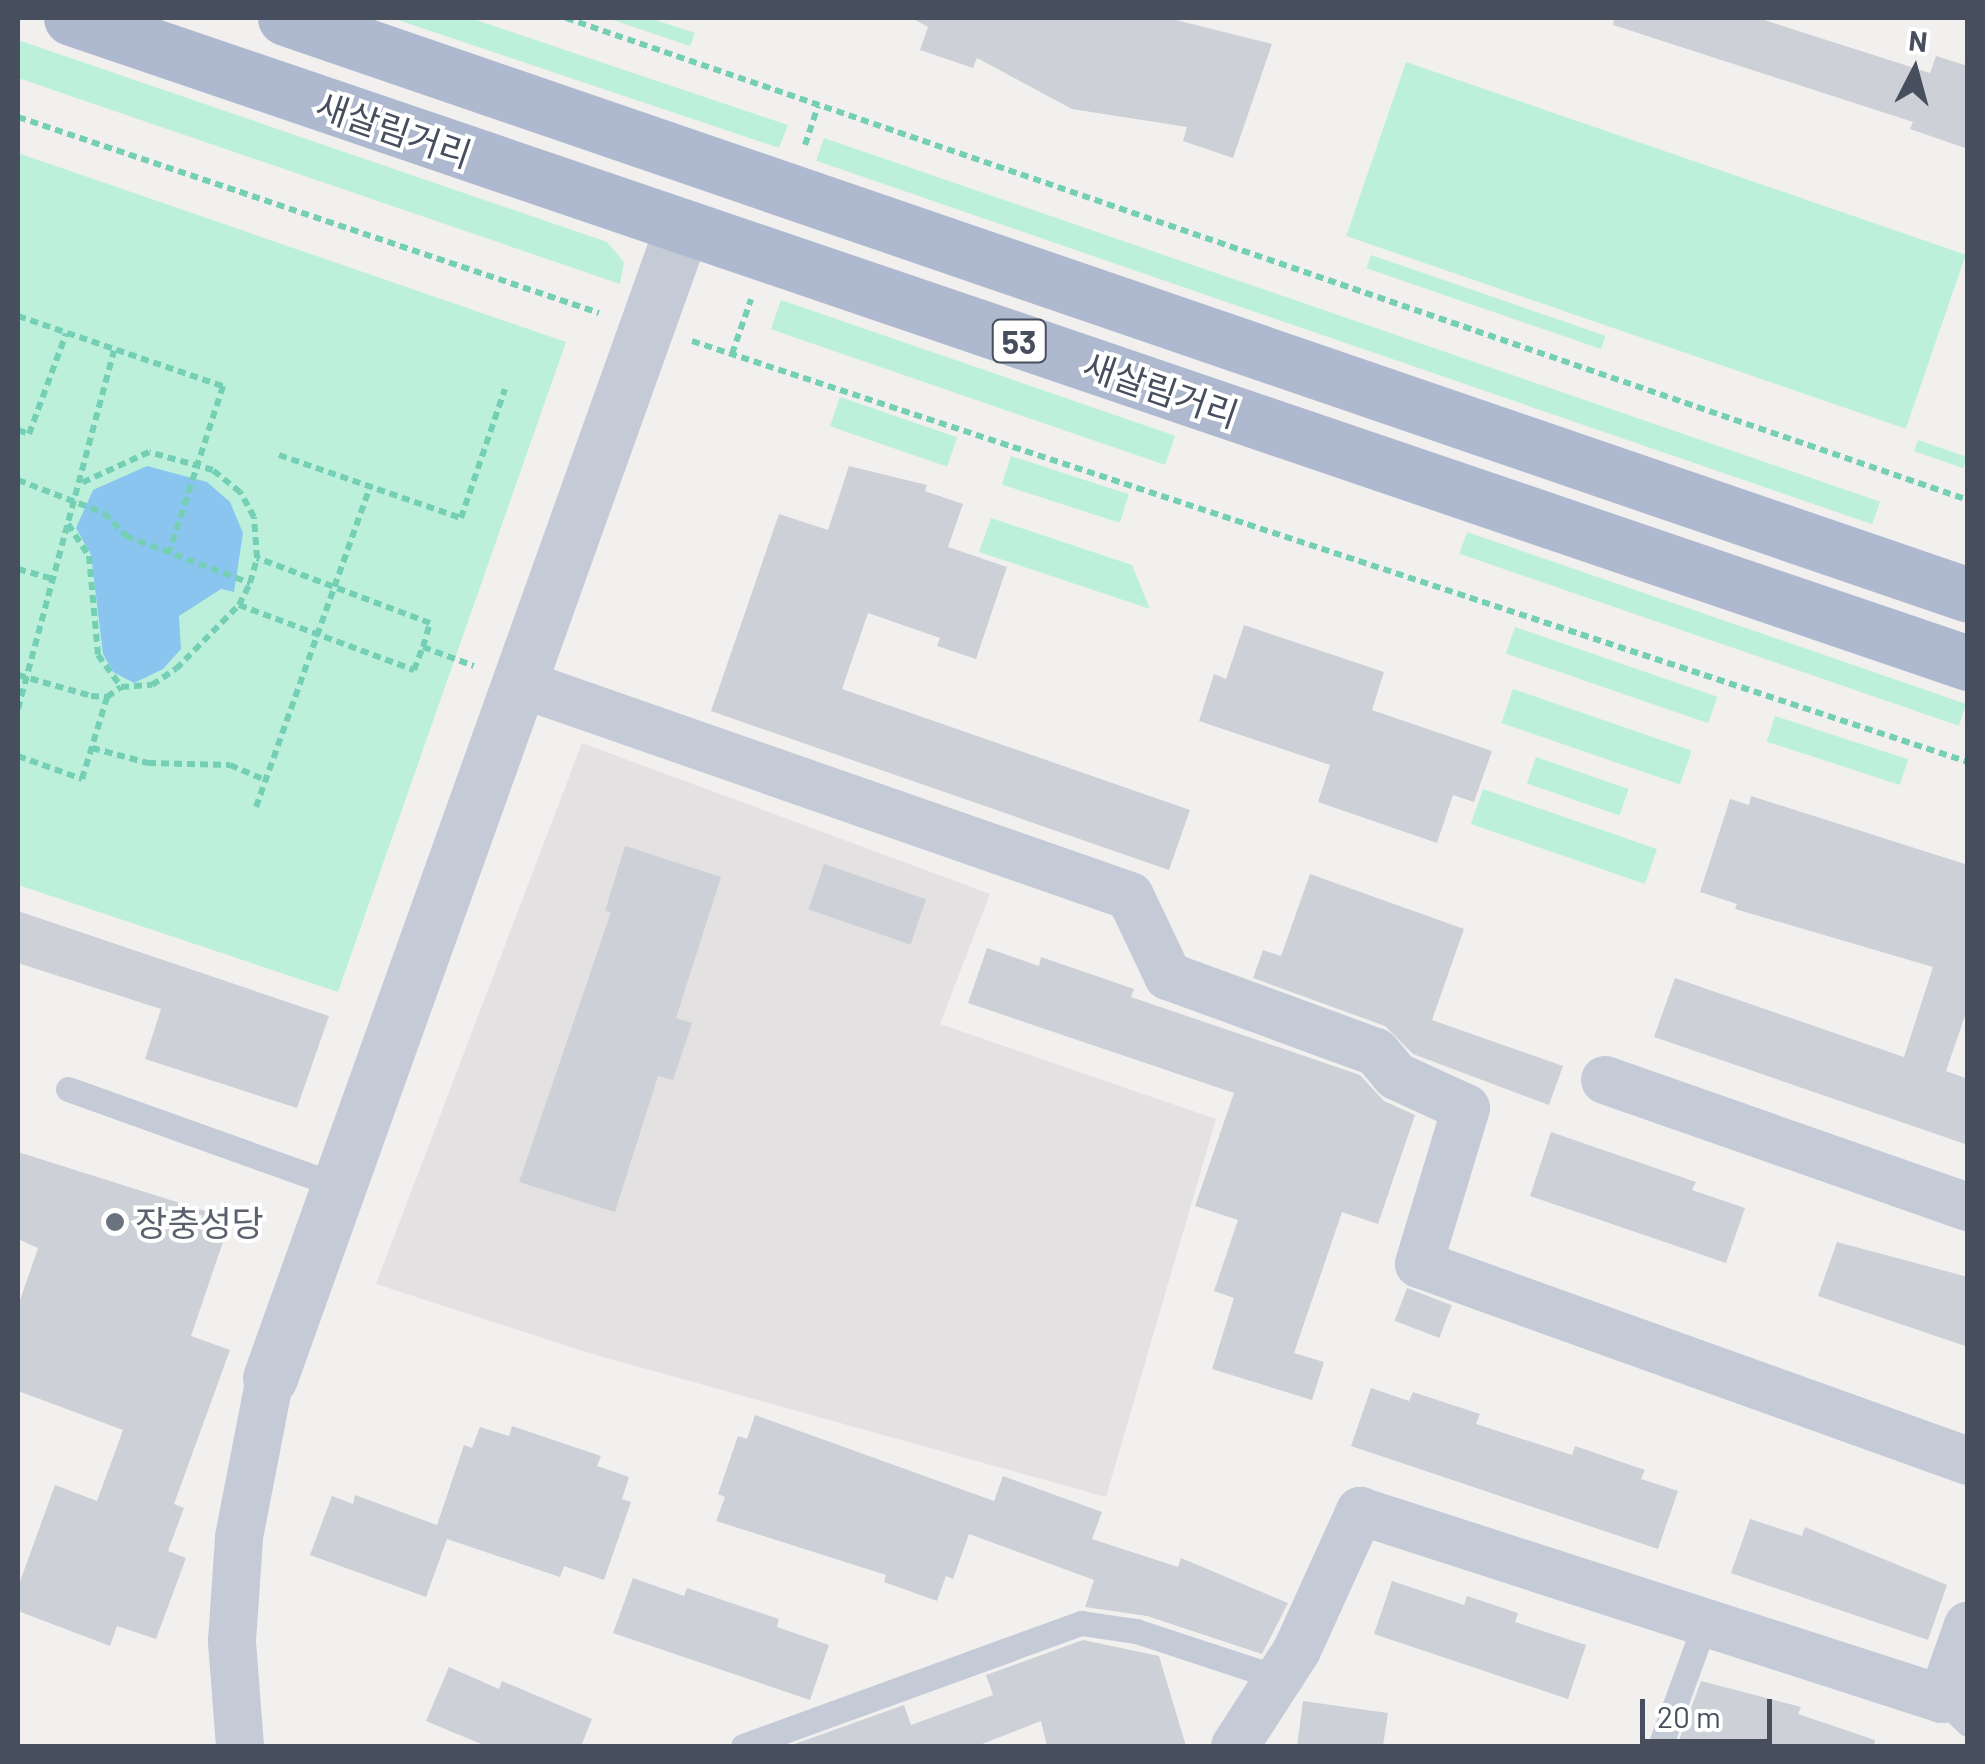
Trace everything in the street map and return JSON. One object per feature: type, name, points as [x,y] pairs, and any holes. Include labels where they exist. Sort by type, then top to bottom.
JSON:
[{"type":"main road","name":"새살림거리","points":[[71,18],[1968,663]]},
{"type":"main road","name":"새살림거리","points":[[285,18],[1968,595]]},
{"type":"street","points":[[240,1746],[232,1641],[239,1537],[270,1378],[682,228]]},
{"type":"street","points":[[519,683],[1130,896],[1168,976],[1376,1052],[1396,1076],[1466,1108],[1419,1264],[1968,1461]]},
{"type":"street","points":[[1605,1080],[1968,1207]]},
{"type":"street","points":[[1235,1746],[1278,1678],[1360,1511],[1704,1622],[1955,1712],[1968,1625]]},
{"type":"lane","points":[[68,1089],[338,1186]]},
{"type":"lane","points":[[743,1746],[1080,1622],[1136,1631],[1278,1678]]},
{"type":"lane","points":[[1660,1746],[1704,1622]]},
{"type":"path","points":[[566,18],[1968,500]]},
{"type":"path","points":[[18,117],[647,329],[1968,762]]},
{"type":"path","points":[[18,316],[223,386],[169,552]]},
{"type":"path","points":[[18,430],[29,434],[66,333]]},
{"type":"path","points":[[18,708],[22,676],[68,524],[78,504],[79,484],[114,351]]},
{"type":"path","points":[[280,455],[461,518],[506,389]]},
{"type":"path","points":[[18,756],[82,779],[107,698],[122,687],[152,685],[176,669],[239,605],[257,558],[254,517],[240,492],[197,463],[149,452],[79,484]]},
{"type":"path","points":[[18,480],[104,513],[126,536],[247,581]]},
{"type":"path","points":[[256,807],[370,488]]},
{"type":"path","points":[[68,524],[89,556],[98,655],[122,687]]},
{"type":"path","points":[[239,605],[414,670],[423,647],[430,623],[257,558]]},
{"type":"path","points":[[18,569],[54,579]]},
{"type":"path","points":[[22,676],[107,698]]},
{"type":"path","points":[[92,748],[148,764],[230,766],[266,780]]},
{"type":"shaded area","points":[[582,743],[990,894],[940,1024],[1216,1119],[1106,1497],[589,1353],[376,1284]]},
{"type":"green space","points":[[392,18],[470,18],[788,125],[779,148]]},
{"type":"green space","points":[[607,18],[649,18],[695,33],[690,46]]},
{"type":"green space","points":[[18,40],[607,242],[624,262],[620,284],[18,78]]},
{"type":"green space","points":[[1406,62],[1966,255],[1906,429],[1346,236]]},
{"type":"green space","points":[[824,138],[1880,502],[1872,524],[816,161]]},
{"type":"green space","points":[[18,153],[566,342],[338,992],[18,885]]},
{"type":"green space","points":[[1371,255],[1605,336],[1601,349],[1366,268]]},
{"type":"green space","points":[[781,300],[1175,436],[1165,465],[771,329]]},
{"type":"green space","points":[[840,397],[957,437],[947,467],[830,426]]},
{"type":"green space","points":[[1918,440],[1967,457],[1963,468],[1914,451]]},
{"type":"green space","points":[[1011,456],[1129,494],[1120,523],[1002,485]]},
{"type":"green space","points":[[991,518],[1132,565],[1150,609],[979,552]]},
{"type":"green space","points":[[1467,532],[1966,704],[1959,726],[1460,554]]},
{"type":"green space","points":[[1515,627],[1717,697],[1708,723],[1506,653]]},
{"type":"green space","points":[[1513,689],[1692,751],[1680,785],[1501,723]]},
{"type":"green space","points":[[1775,716],[1908,759],[1900,785],[1767,742]]},
{"type":"green space","points":[[1536,757],[1629,789],[1620,815],[1527,783]]},
{"type":"green space","points":[[1483,789],[1657,849],[1645,884],[1471,824]]},
{"type":"water","points":[[147,466],[207,482],[230,502],[243,533],[234,592],[221,589],[179,616],[181,649],[163,669],[134,683],[113,672],[103,654],[91,555],[76,528],[93,490]]},
{"type":"building","points":[[912,18],[1168,18],[1272,44],[1233,158],[1183,141],[1187,127],[1072,109],[977,58],[973,68],[920,50],[928,27]]},
{"type":"building","points":[[1614,18],[1758,18],[1930,73],[1936,56],[1968,66],[1968,149],[1910,129],[1913,122],[1613,25]]},
{"type":"building","points":[[849,466],[927,485],[925,491],[963,504],[948,547],[1007,567],[976,659],[937,646],[940,638],[868,613],[842,689],[1190,810],[1169,870],[711,711],[779,514],[828,530]]},
{"type":"building","points":[[1244,625],[1384,672],[1372,710],[1492,751],[1474,802],[1453,795],[1437,843],[1318,802],[1330,765],[1199,721],[1214,674],[1226,679]]},
{"type":"building","points":[[1751,796],[1968,865],[1968,1007],[1946,1071],[1968,1079],[1968,1145],[1654,1037],[1675,978],[1904,1057],[1933,967],[1735,909],[1737,904],[1700,892],[1730,799],[1749,805]]},
{"type":"building","points":[[625,846],[721,877],[676,1018],[692,1023],[673,1080],[658,1076],[615,1212],[519,1182],[611,912],[605,911]]},
{"type":"building","points":[[824,864],[926,899],[910,945],[808,909]]},
{"type":"building","points":[[1310,874],[1464,929],[1432,1020],[1563,1066],[1549,1105],[1413,1054],[1385,1026],[1253,978],[1263,950],[1281,956]]},
{"type":"building","points":[[18,911],[329,1016],[297,1108],[145,1059],[161,1009],[18,963]]},
{"type":"building","points":[[987,948],[1039,966],[1041,957],[1134,989],[1131,997],[1360,1075],[1384,1101],[1415,1115],[1378,1224],[1342,1212],[1294,1353],[1324,1362],[1312,1400],[1212,1369],[1234,1298],[1214,1291],[1238,1220],[1195,1206],[1234,1093],[968,1003]]},
{"type":"building","points":[[1551,1132],[1696,1182],[1692,1190],[1745,1208],[1726,1263],[1530,1196]]},
{"type":"building","points":[[18,1152],[215,1214],[210,1232],[225,1236],[191,1336],[230,1350],[174,1504],[184,1508],[168,1551],[186,1558],[156,1639],[117,1626],[110,1646],[18,1611],[18,1587],[55,1485],[97,1501],[123,1430],[18,1391],[18,1306],[38,1248],[18,1239]]},
{"type":"building","points":[[1837,1242],[1968,1277],[1968,1347],[1818,1296]]},
{"type":"building","points":[[1407,1288],[1452,1305],[1439,1338],[1394,1321]]},
{"type":"building","points":[[1371,1388],[1409,1401],[1413,1392],[1480,1414],[1476,1424],[1572,1455],[1575,1446],[1645,1470],[1641,1479],[1678,1491],[1658,1549],[1351,1446]]},
{"type":"building","points":[[755,1415],[994,1501],[1003,1476],[1102,1512],[1092,1539],[1178,1567],[1181,1558],[1288,1603],[1262,1654],[1147,1616],[1085,1607],[1094,1580],[969,1534],[953,1579],[946,1576],[937,1601],[884,1582],[886,1575],[716,1521],[725,1497],[718,1494],[738,1436],[747,1439]]},
{"type":"building","points":[[512,1426],[601,1456],[597,1466],[629,1477],[622,1499],[631,1502],[604,1580],[564,1566],[560,1577],[447,1539],[426,1597],[310,1555],[332,1496],[353,1504],[355,1495],[437,1525],[464,1445],[472,1448],[480,1427],[509,1436]]},
{"type":"building","points":[[1750,1519],[1802,1536],[1805,1527],[1947,1585],[1928,1640],[1731,1573]]},
{"type":"building","points":[[633,1578],[684,1596],[687,1588],[779,1619],[777,1627],[829,1645],[810,1700],[613,1633]]},
{"type":"building","points":[[1392,1581],[1464,1605],[1467,1596],[1518,1613],[1515,1622],[1586,1645],[1568,1699],[1374,1634]]},
{"type":"building","points":[[1083,1640],[1159,1656],[1186,1746],[1047,1746],[1041,1721],[977,1746],[789,1746],[904,1705],[911,1725],[993,1695],[986,1675]]},
{"type":"building","points":[[449,1667],[499,1689],[502,1681],[592,1719],[581,1746],[486,1746],[426,1721]]},
{"type":"building","points":[[1701,1681],[1801,1707],[1798,1714],[1875,1740],[1874,1746],[1677,1746]]},
{"type":"building","points":[[1303,1701],[1388,1713],[1383,1746],[1297,1746]]},
{"type":"place","name":"장충성당","points":[[115,1222]]}]
